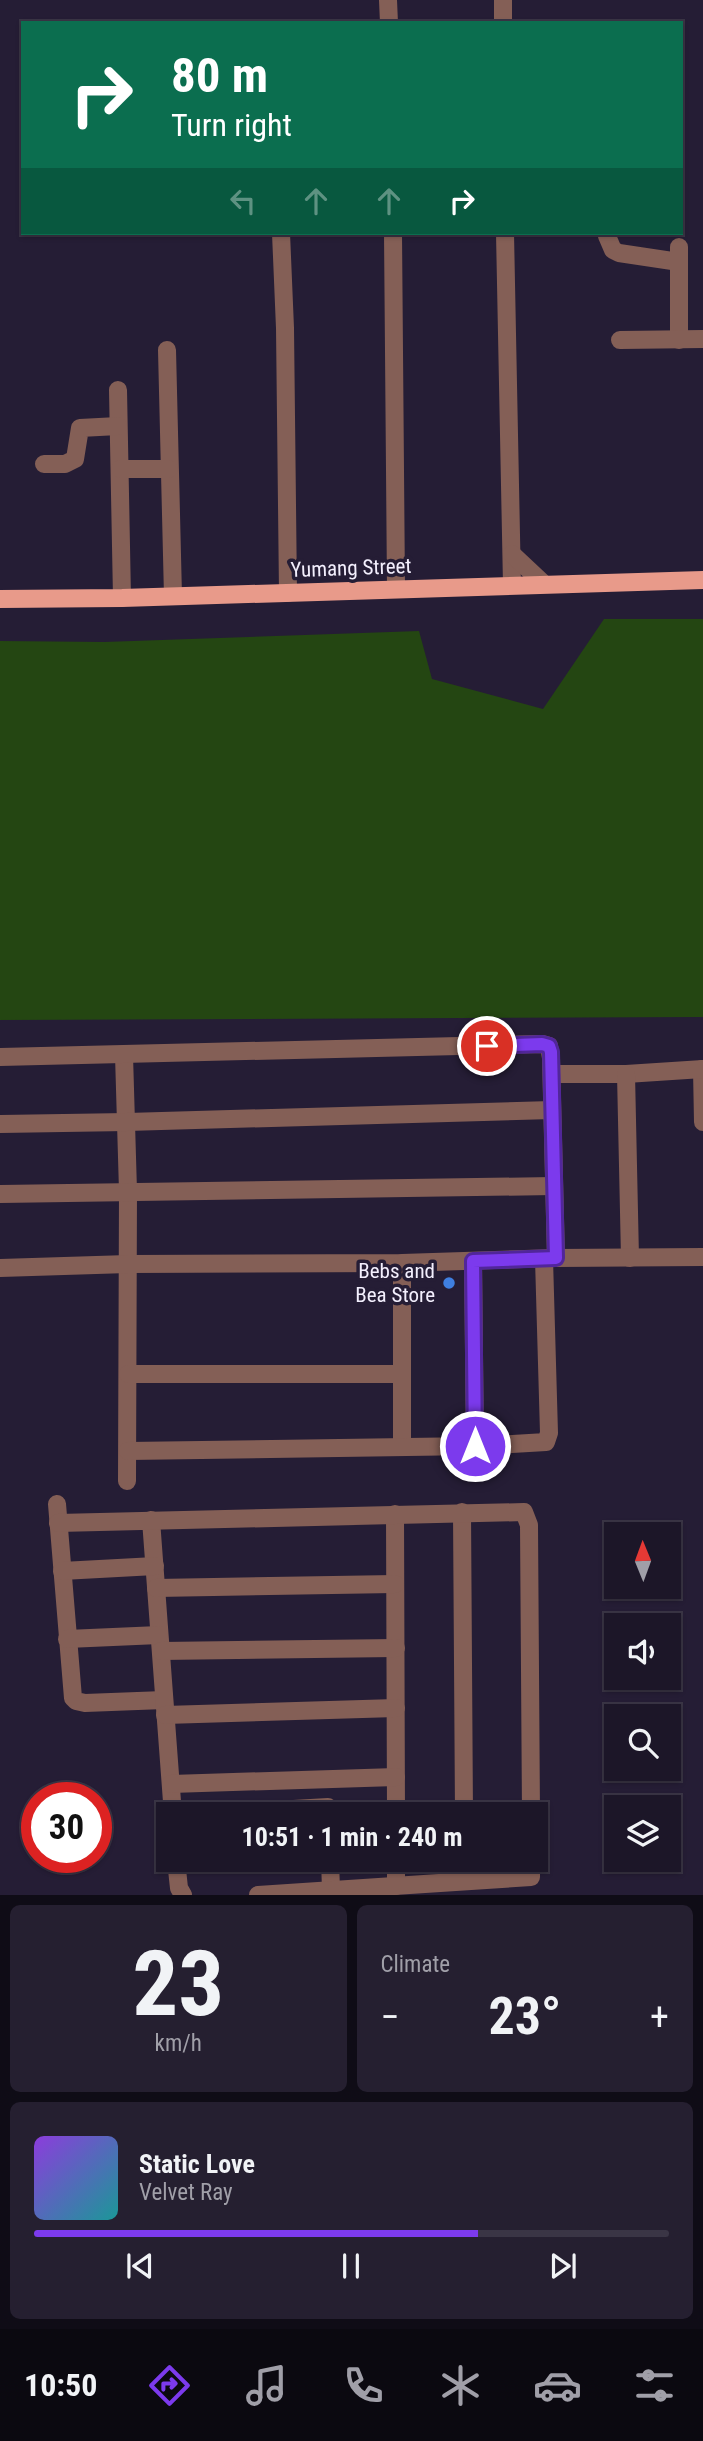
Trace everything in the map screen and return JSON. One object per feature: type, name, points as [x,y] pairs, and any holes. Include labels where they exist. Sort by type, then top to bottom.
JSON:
[{"type":"main road","name":"Yumang Street","points":[[0,599],[122,598],[703,580]]},
{"type":"street","points":[[388,0],[388,21]]},
{"type":"street","points":[[503,0],[503,21]]},
{"type":"street","points":[[281,235],[285,328],[288,593]]},
{"type":"street","points":[[393,235],[396,589]]},
{"type":"street","points":[[505,235],[512,585]]},
{"type":"street","points":[[607,236],[614,250],[619,253],[679,255],[679,340]]},
{"type":"street","points":[[620,340],[703,339]]},
{"type":"street","points":[[167,350],[173,596]]},
{"type":"street","points":[[118,390],[122,598]]},
{"type":"street","points":[[44,464],[65,464],[75,459],[80,428],[118,426]]},
{"type":"street","points":[[120,469],[169,469]]},
{"type":"street","points":[[512,554],[544,584]]},
{"type":"street","points":[[0,1057],[542,1044],[549,1046],[551,1052],[553,1186],[548,1439],[540,1444],[475,1446],[128,1451]]},
{"type":"street","points":[[124,1055],[128,1191],[127,1481]]},
{"type":"street","points":[[552,1074],[626,1074],[703,1069],[703,1122]]},
{"type":"street","points":[[626,1074],[630,1258]]},
{"type":"street","points":[[0,1124],[552,1110]]},
{"type":"street","points":[[0,1194],[553,1186]]},
{"type":"street","points":[[0,1268],[703,1257]]},
{"type":"street","points":[[473,1261],[475,1446]]},
{"type":"street","points":[[402,1263],[402,1447]]},
{"type":"street","points":[[128,1374],[401,1374]]},
{"type":"street","points":[[57,1504],[72,1694],[76,1701],[165,1707],[396,1708]]},
{"type":"street","points":[[462,1512],[464,1802]]},
{"type":"street","points":[[58,1522],[524,1512],[529,1519],[531,1802]]},
{"type":"street","points":[[395,1514],[396,1802]]},
{"type":"street","points":[[151,1520],[172,1802]]},
{"type":"street","points":[[62,1571],[155,1566]]},
{"type":"street","points":[[156,1588],[395,1584]]},
{"type":"street","points":[[68,1639],[396,1648]]},
{"type":"street","points":[[171,1784],[396,1777]]},
{"type":"street","points":[[328,1779],[329,1802]]},
{"type":"street","points":[[177,1872],[179,1888],[183,1895]]},
{"type":"street","points":[[330,1872],[331,1890]]},
{"type":"street","points":[[396,1872],[397,1886]]},
{"type":"street","points":[[464,1872],[464,1881]]},
{"type":"street","points":[[258,1895],[531,1877],[531,1872]]},
{"type":"green space","points":[[604,619],[703,619],[703,1017],[0,1020],[0,641],[104,642],[419,631],[432,679],[543,709]]},
{"type":"place","name":"Bebs and Bea Store","points":[[449,1283]]},
{"type":"route","points":[[475,1446],[473,1261],[556,1258],[551,1052],[549,1046],[542,1044],[487,1046]]}]
